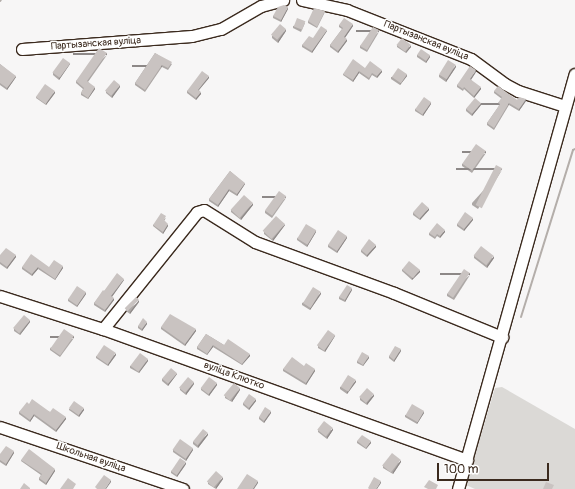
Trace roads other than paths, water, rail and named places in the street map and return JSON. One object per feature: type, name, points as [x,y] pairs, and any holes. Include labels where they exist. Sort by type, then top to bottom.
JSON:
[{"type":"street","name":"Партызанская вуліца","points":[[22,49],[192,36],[221,29],[261,6],[283,0]]},
{"type":"street","name":"Партызанская вуліца","points":[[302,0],[347,10],[471,59],[505,84],[518,91],[566,106]]},
{"type":"street","points":[[458,489],[575,74]]},
{"type":"street","points":[[103,329],[197,212],[204,210],[256,242],[394,293],[502,337]]},
{"type":"street","name":"вуліца Клютко","points":[[0,296],[103,329],[467,460]]},
{"type":"street","name":"Школьная вуліца","points":[[0,427],[183,489]]},
{"type":"waterway","points":[[521,317],[573,150],[575,149]]}]
